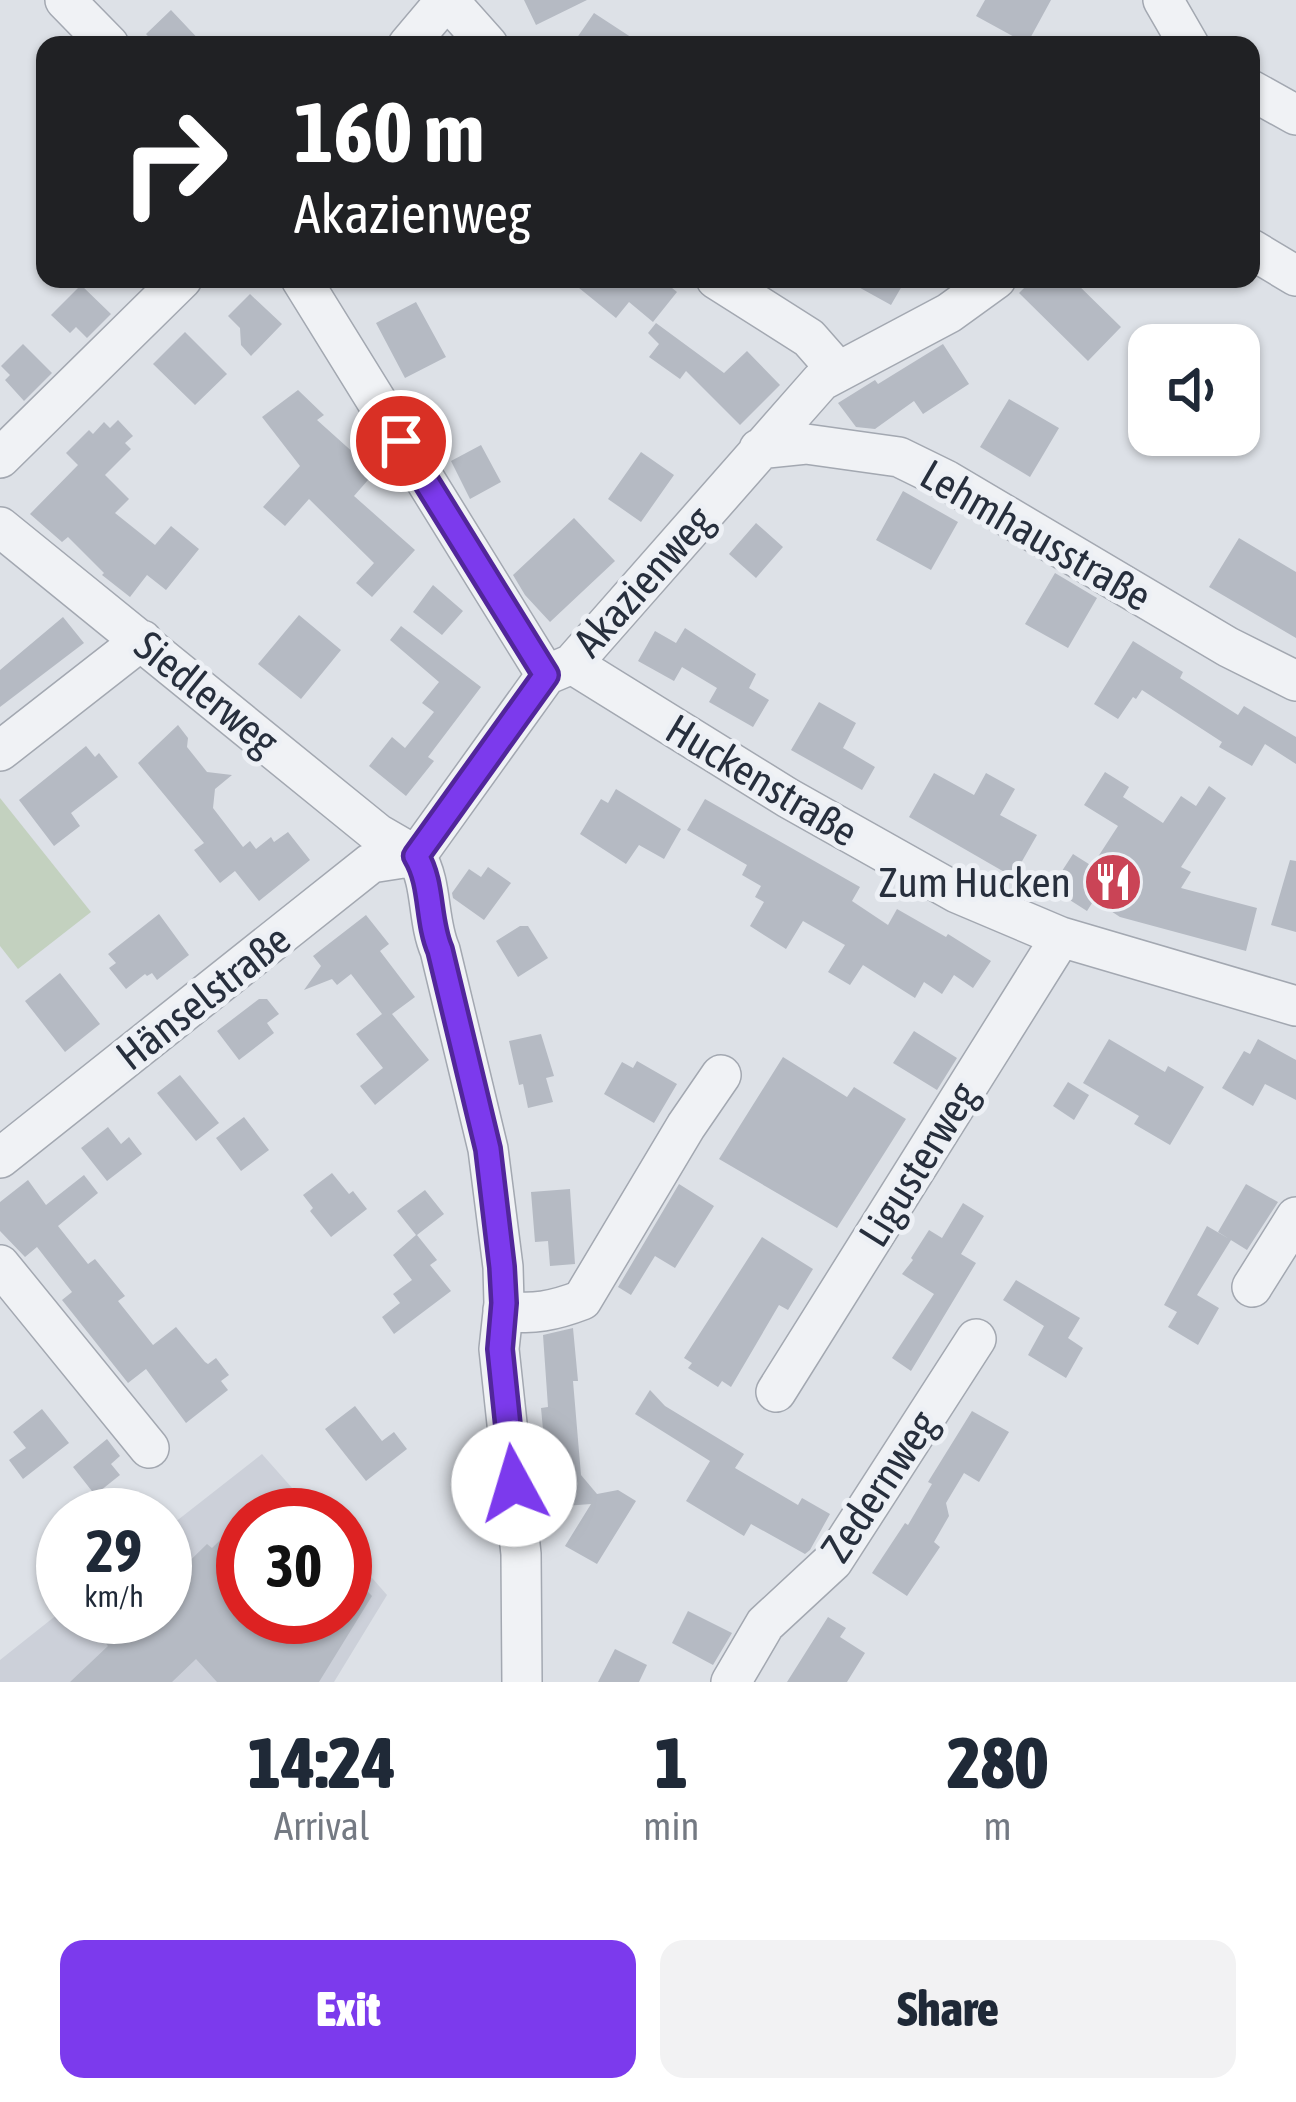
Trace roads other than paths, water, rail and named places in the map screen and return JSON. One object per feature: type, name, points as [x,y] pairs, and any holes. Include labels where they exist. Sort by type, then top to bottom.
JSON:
[{"type":"street","points":[[65,0],[101,36]]},
{"type":"street","points":[[416,36],[447,0],[480,36]]},
{"type":"street","points":[[1163,0],[1184,36]]},
{"type":"street","points":[[1260,95],[1296,115]]},
{"type":"street","points":[[1260,254],[1296,276]]},
{"type":"street","points":[[0,458],[173,288]]},
{"type":"street","points":[[307,288],[559,670]]},
{"type":"street","points":[[730,288],[809,338],[838,370]]},
{"type":"street","name":"Akazienweg","points":[[416,856],[559,670],[821,381],[949,313],[984,288]]},
{"type":"street","name":"Lehmhausstraße","points":[[759,449],[806,444],[899,457],[1228,647],[1296,681]]},
{"type":"street","name":"Siedlerweg","points":[[0,526],[378,834],[416,856]]},
{"type":"street","points":[[0,751],[142,640]]},
{"type":"street","name":"Huckenstraße","points":[[559,670],[957,893],[1061,937],[1296,1006]]},
{"type":"street","points":[[416,856],[423,869],[434,936],[488,1149],[502,1267],[500,1349],[521,1554],[522,1682]]},
{"type":"street","name":"Hänselstraße","points":[[0,1158],[371,863],[416,856]]},
{"type":"street","name":"Ligusterweg","points":[[776,1392],[1061,937]]},
{"type":"street","points":[[503,1310],[553,1311],[582,1300],[721,1075]]},
{"type":"street","points":[[1252,1286],[1296,1217]]},
{"type":"street","points":[[0,1264],[149,1448]]},
{"type":"street","name":"Zedernweg","points":[[731,1682],[765,1624],[833,1561],[976,1339]]},
{"type":"place","name":"Zum Hucken","points":[[1113,882]]}]
